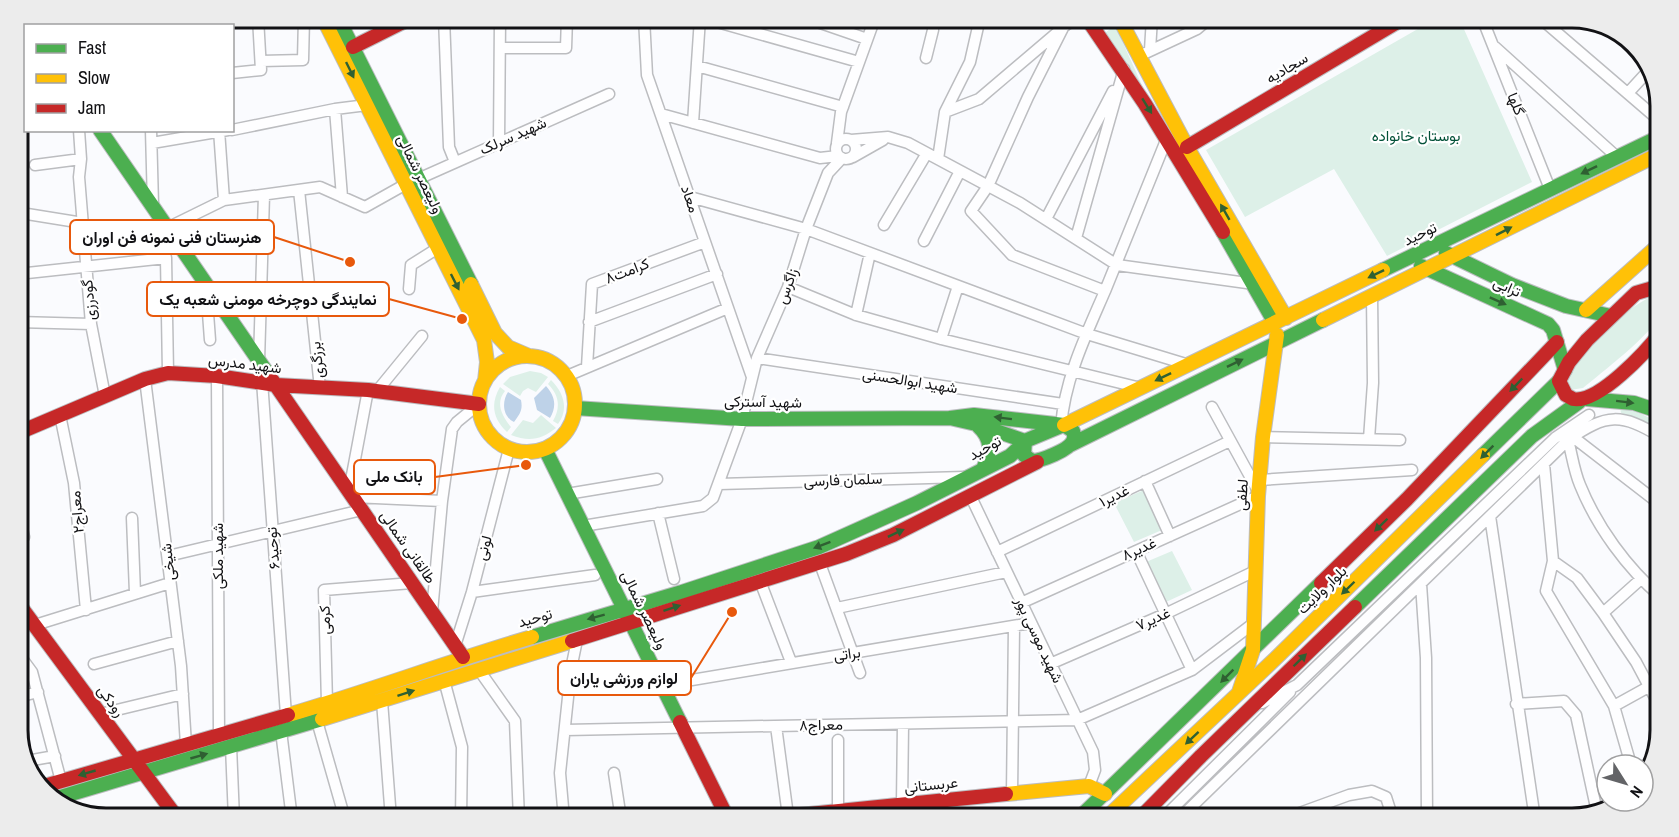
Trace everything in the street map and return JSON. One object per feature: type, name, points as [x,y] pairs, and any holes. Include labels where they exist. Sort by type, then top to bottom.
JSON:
[{"type":"main road","name":"ولیعصر شمالی","points":[[329,28],[367,105],[495,333],[508,347],[529,356]]},
{"type":"main road","name":"ولیعصر شمالی","points":[[343,28],[412,182],[438,248],[484,340],[487,362],[485,381]]},
{"type":"main road","points":[[352,47],[391,28]]},
{"type":"main road","points":[[1091,28],[1124,69],[1254,284],[1281,320]]},
{"type":"main road","points":[[1126,28],[1144,53],[1187,147],[1281,320]]},
{"type":"main road","name":"سجادیه","points":[[1187,147],[1387,28]]},
{"type":"main road","name":"طالقانی شمالی","points":[[101,132],[459,651]]},
{"type":"main road","name":"توحید","points":[[64,796],[317,721],[577,640],[628,616],[819,547],[1010,456],[1024,442],[1189,365],[1650,141]]},
{"type":"main road","points":[[1070,445],[1650,158]]},
{"type":"main road","points":[[1473,290],[1473,281],[1479,274],[1488,272],[1478,244]]},
{"type":"main road","name":"ترابی","points":[[1435,245],[1452,257],[1512,285],[1566,306],[1611,316]]},
{"type":"main road","points":[[1586,310],[1650,253]]},
{"type":"main road","name":"ترابی","points":[[1407,259],[1548,324],[1557,342],[1562,376]]},
{"type":"main road","name":"بلوار ولایت","points":[[1117,808],[1239,692],[1562,376],[1587,340],[1611,316],[1636,293],[1650,288]]},
{"type":"main road","name":"لطفی","points":[[1253,650],[1258,489],[1263,437],[1281,320]]},
{"type":"main road","points":[[1090,808],[1407,499],[1557,342]]},
{"type":"main road","points":[[1150,808],[1532,436],[1630,367],[1650,347]]},
{"type":"main road","points":[[514,357],[543,358],[556,365],[567,376],[574,391],[575,408],[572,421],[557,442],[534,452],[509,449],[497,442],[487,431],[481,418],[479,404],[485,381],[501,364],[514,357]]},
{"type":"main road","name":"شهید مدرس","points":[[29,428],[145,379],[168,373],[262,381],[276,385],[372,390],[479,404]]},
{"type":"main road","points":[[1562,376],[1561,390],[1566,396],[1583,400],[1624,401],[1650,407]]},
{"type":"main road","name":"شهید آسترکی","points":[[575,408],[742,419],[950,418]]},
{"type":"main road","points":[[950,418],[983,416],[1062,426],[1070,428],[1074,435],[1070,445]]},
{"type":"main road","points":[[950,418],[976,424],[1024,442],[1025,456],[1037,462]]},
{"type":"main road","points":[[976,424],[986,433],[991,444],[991,451],[984,469]]},
{"type":"main road","name":"توحید","points":[[50,784],[327,703],[459,651],[628,616],[760,580],[861,548],[893,535],[1070,445]]},
{"type":"main road","name":"ولیعصر شمالی","points":[[545,449],[723,808]]},
{"type":"main road","points":[[852,533],[861,548]]},
{"type":"main road","name":"رودکی","points":[[29,618],[170,808]]},
{"type":"main road","points":[[1239,692],[1253,650]]},
{"type":"main road","points":[[1089,786],[1106,794]]},
{"type":"main road","name":"عربستانی","points":[[865,808],[1089,786]]},
{"type":"street","points":[[234,73],[261,70],[259,28]]},
{"type":"street","points":[[261,61],[303,60],[304,28]]},
{"type":"street","points":[[444,28],[449,147],[455,162]]},
{"type":"street","points":[[499,142],[500,28]]},
{"type":"street","points":[[501,48],[566,48],[567,28]]},
{"type":"street","name":"معاد","points":[[645,28],[647,75],[752,377]]},
{"type":"street","points":[[693,123],[701,28]]},
{"type":"street","points":[[738,28],[859,62]]},
{"type":"street","points":[[835,28],[867,39]]},
{"type":"street","points":[[844,157],[856,148],[845,140],[842,109],[871,28]]},
{"type":"street","points":[[926,58],[933,28]]},
{"type":"street","points":[[938,159],[945,112],[970,62],[978,28]]},
{"type":"street","points":[[945,112],[979,99],[1059,28]]},
{"type":"street","points":[[1063,28],[1028,97],[988,186],[970,211],[1012,255],[1105,291]]},
{"type":"street","points":[[1144,53],[1150,28]]},
{"type":"street","points":[[1144,53],[1189,28]]},
{"type":"street","name":"گلها","points":[[1486,28],[1550,189]]},
{"type":"street","points":[[1552,28],[1650,112]]},
{"type":"street","points":[[1492,45],[1617,157]]},
{"type":"street","points":[[697,66],[842,109]]},
{"type":"street","points":[[1046,219],[1124,69]]},
{"type":"street","points":[[1076,238],[1124,69]]},
{"type":"street","points":[[1628,93],[1644,76]]},
{"type":"street","name":"شهید سرلک","points":[[342,197],[365,207],[455,162],[609,94]]},
{"type":"street","points":[[234,129],[367,105]]},
{"type":"street","points":[[168,228],[224,200],[320,187],[342,197],[335,109]]},
{"type":"street","points":[[661,114],[820,158],[844,157],[888,137]]},
{"type":"street","name":"گودرزی","points":[[79,132],[81,159],[79,177],[91,324],[105,396]]},
{"type":"street","points":[[151,132],[155,211],[166,258],[168,373]]},
{"type":"street","points":[[152,143],[219,132]]},
{"type":"street","points":[[224,200],[225,132]]},
{"type":"street","points":[[844,157],[835,149],[845,140],[888,137],[908,143],[1046,219],[1117,265],[1254,284]]},
{"type":"street","points":[[1062,426],[1063,404],[1086,334],[1117,265],[1167,138]]},
{"type":"street","points":[[884,225],[927,153]]},
{"type":"street","name":"زاگرس","points":[[583,526],[703,506],[713,498],[742,419],[757,358],[788,287],[806,229],[828,173],[844,157]]},
{"type":"street","points":[[35,165],[81,159]]},
{"type":"street","points":[[924,241],[960,171]]},
{"type":"street","name":"برزگری","points":[[299,190],[320,388]]},
{"type":"street","points":[[259,361],[264,195]]},
{"type":"street","points":[[690,197],[806,229],[1086,334],[1189,365]]},
{"type":"street","points":[[29,214],[83,223]]},
{"type":"street","name":"کرامت۸","points":[[587,367],[592,284],[705,242]]},
{"type":"street","points":[[409,290],[411,265],[438,248]]},
{"type":"street","points":[[856,315],[870,253]]},
{"type":"street","points":[[29,273],[166,258]]},
{"type":"street","points":[[589,322],[717,274]]},
{"type":"street","points":[[206,285],[210,340]]},
{"type":"street","points":[[941,339],[958,286]]},
{"type":"street","points":[[788,287],[856,315],[1072,373],[1141,388]]},
{"type":"street","points":[[1369,439],[1373,383],[1372,295]]},
{"type":"street","points":[[567,376],[729,308]]},
{"type":"street","points":[[29,322],[91,324]]},
{"type":"street","points":[[422,336],[372,390],[351,494],[442,501]]},
{"type":"street","name":"شهید ابوالحسنی","points":[[757,358],[1063,404]]},
{"type":"street","name":"شهید ملکی","points":[[217,376],[219,735]]},
{"type":"street","name":"شیخی","points":[[145,379],[178,641],[186,745]]},
{"type":"street","name":"توحید۶","points":[[262,381],[286,715]]},
{"type":"street","points":[[1583,400],[1591,420]]},
{"type":"street","points":[[432,612],[442,501],[452,429],[479,404]]},
{"type":"street","points":[[1212,407],[1258,489],[1412,470]]},
{"type":"street","name":"معراج۲","points":[[60,415],[74,483],[86,610]]},
{"type":"street","points":[[1173,808],[1555,438],[1591,420],[1619,417],[1650,431]]},
{"type":"street","points":[[1190,808],[1591,420]]},
{"type":"street","points":[[1263,437],[1400,440]]},
{"type":"street","points":[[1570,439],[1650,497]]},
{"type":"street","points":[[1570,439],[1579,483],[1597,520],[1641,579],[1650,587]]},
{"type":"street","name":"غدیر۱","points":[[997,552],[1230,441]]},
{"type":"street","name":"لونی","points":[[459,651],[509,449]]},
{"type":"street","points":[[1544,464],[1553,561],[1546,591],[1614,706],[1628,753]]},
{"type":"street","name":"سلمان فارسی","points":[[719,484],[967,477]]},
{"type":"street","points":[[567,494],[657,479]]},
{"type":"street","points":[[1145,481],[1170,536]]},
{"type":"street","name":"غدیر۸","points":[[1021,603],[1170,536],[1258,489]]},
{"type":"street","name":"شهید موسی پور","points":[[971,496],[1093,752],[1095,770],[1089,786]]},
{"type":"street","points":[[168,556],[362,510]]},
{"type":"street","points":[[658,513],[674,579]]},
{"type":"street","points":[[1490,516],[1533,808]]},
{"type":"street","points":[[132,518],[135,593]]},
{"type":"street","points":[[1445,520],[1457,532]]},
{"type":"street","points":[[1136,551],[1164,615],[1192,670]]},
{"type":"street","points":[[819,561],[860,673]]},
{"type":"street","points":[[1553,561],[1577,578],[1636,662],[1650,690]]},
{"type":"street","name":"غدیر۷","points":[[1050,664],[1164,615],[1255,571]]},
{"type":"street","points":[[837,609],[1006,572]]},
{"type":"street","points":[[472,592],[595,574]]},
{"type":"street","points":[[1603,613],[1641,579]]},
{"type":"street","points":[[760,580],[791,662]]},
{"type":"street","points":[[35,626],[170,583]]},
{"type":"street","name":"کرمی","points":[[327,703],[324,590],[412,583]]},
{"type":"street","points":[[1420,584],[1426,658],[1427,808]]},
{"type":"street","name":"براتی","points":[[662,685],[1031,623]]},
{"type":"street","points":[[1077,720],[1192,670],[1254,623]]},
{"type":"street","points":[[1012,794],[1014,626]]},
{"type":"street","points":[[563,808],[560,773],[577,640]]},
{"type":"street","points":[[94,664],[178,641]]},
{"type":"street","points":[[29,668],[38,692],[61,781]]},
{"type":"street","points":[[479,670],[516,721],[519,808]]},
{"type":"street","points":[[444,680],[462,747],[461,808]]},
{"type":"street","points":[[1249,710],[1297,686]]},
{"type":"street","points":[[1614,706],[1648,687]]},
{"type":"street","points":[[29,694],[38,692]]},
{"type":"street","points":[[100,714],[183,694]]},
{"type":"street","points":[[382,701],[390,808]]},
{"type":"street","points":[[1516,704],[1564,701],[1576,715],[1595,803]]},
{"type":"street","name":"معراج۸","points":[[565,730],[1077,720]]},
{"type":"street","points":[[317,721],[342,808]]},
{"type":"street","points":[[902,804],[903,724]]},
{"type":"street","points":[[776,726],[787,808]]},
{"type":"street","points":[[281,731],[291,808]]},
{"type":"street","points":[[838,740],[838,808]]},
{"type":"street","points":[[231,746],[234,808]]},
{"type":"street","points":[[35,760],[55,756]]},
{"type":"street","points":[[614,773],[619,808]]},
{"type":"street","points":[[1313,808],[1349,795],[1372,791],[1386,797],[1390,808]]},
{"type":"green space","points":[[1111,28],[1116,28],[1145,92],[1105,33]]},
{"type":"green space","name":"بوستان خانواده","points":[[1420,28],[1463,28],[1532,182],[1387,256],[1334,169],[1245,217],[1206,150]]},
{"type":"green space","points":[[1650,297],[1650,329],[1583,388],[1570,390],[1565,380],[1583,355],[1614,323]]},
{"type":"green space","points":[[530,371],[548,377],[536,392],[528,388],[520,396],[503,384],[510,377]]},
{"type":"green space","points":[[551,380],[564,401],[563,413],[558,424],[553,421],[558,401],[555,392],[548,384]]},
{"type":"green space","points":[[500,387],[505,391],[500,400],[501,409],[511,427],[507,432],[494,411],[495,399]]},
{"type":"green space","points":[[1620,407],[1634,410],[1650,418],[1650,429],[1621,413]]},
{"type":"green space","points":[[541,415],[556,428],[535,439],[524,439],[511,435],[523,420],[533,423]]},
{"type":"green space","points":[[1144,490],[1162,530],[1134,542],[1114,503]]},
{"type":"green space","points":[[1172,551],[1192,590],[1166,602],[1146,562]]},
{"type":"water","points":[[546,386],[554,401],[554,409],[550,418],[537,410],[534,398]]},
{"type":"water","points":[[508,392],[521,400],[522,407],[514,422],[507,416],[504,408]]},
{"type":"traffic: fast","points":[[343,28],[471,284]]},
{"type":"traffic: fast","points":[[101,132],[268,374]]},
{"type":"traffic: fast","points":[[1383,270],[1650,141]]},
{"type":"traffic: fast","points":[[1223,232],[1275,323]]},
{"type":"traffic: fast","points":[[1446,253],[1512,285],[1566,306],[1611,316]]},
{"type":"traffic: fast","points":[[1421,266],[1548,324],[1553,330],[1565,370]]},
{"type":"traffic: fast","points":[[1070,445],[1323,320]]},
{"type":"traffic: fast","points":[[1483,455],[1559,381]]},
{"type":"traffic: fast","points":[[1587,399],[1634,403],[1650,408]]},
{"type":"traffic: fast","points":[[1355,607],[1532,436],[1579,402]]},
{"type":"traffic: fast","points":[[575,408],[742,419],[950,418]]},
{"type":"traffic: fast","points":[[1025,441],[976,424],[950,418],[974,415],[1064,425],[1073,431],[1074,440],[1066,448],[1048,457],[1032,461],[1024,455],[1025,441],[1061,426]]},
{"type":"traffic: fast","points":[[978,426],[986,436],[989,446],[988,457],[983,469]]},
{"type":"traffic: fast","points":[[532,637],[682,592],[819,547],[917,503],[1010,456],[1024,443]]},
{"type":"traffic: fast","points":[[545,449],[680,722]]},
{"type":"traffic: fast","points":[[1089,808],[1321,583]]},
{"type":"traffic: fast","points":[[65,796],[322,719]]},
{"type":"traffic: slow","points":[[328,28],[484,340],[487,362],[485,381]]},
{"type":"traffic: slow","points":[[1124,28],[1187,147],[1286,318]]},
{"type":"traffic: slow","points":[[1323,320],[1650,158]]},
{"type":"traffic: slow","points":[[1586,310],[1650,253]]},
{"type":"traffic: slow","points":[[1064,425],[1383,270]]},
{"type":"traffic: slow","points":[[471,284],[495,333],[508,347],[529,356]]},
{"type":"traffic: slow","points":[[1239,692],[1253,650],[1258,496],[1263,437],[1277,335]]},
{"type":"traffic: slow","points":[[527,356],[545,360],[561,370],[571,386],[575,404],[571,422],[561,438],[545,448],[527,452],[509,448],[493,438],[483,422],[479,404],[483,386],[493,370],[509,360],[527,356]]},
{"type":"traffic: slow","points":[[1117,808],[1275,659],[1483,455]]},
{"type":"traffic: slow","points":[[288,715],[532,637]]},
{"type":"traffic: slow","points":[[322,719],[572,641]]},
{"type":"traffic: slow","points":[[1006,794],[1089,786],[1105,794]]},
{"type":"traffic: jam","points":[[353,47],[391,28]]},
{"type":"traffic: jam","points":[[1093,28],[1145,104],[1223,232]]},
{"type":"traffic: jam","points":[[1187,147],[1387,28]]},
{"type":"traffic: jam","points":[[1650,289],[1636,293],[1587,340],[1569,362],[1559,381],[1566,395],[1573,399],[1583,398],[1608,385],[1634,363],[1650,345]]},
{"type":"traffic: jam","points":[[1321,583],[1407,499],[1557,342]]},
{"type":"traffic: jam","points":[[29,428],[145,379],[168,373],[217,376],[276,385],[368,390],[479,404]]},
{"type":"traffic: jam","points":[[268,374],[463,657]]},
{"type":"traffic: jam","points":[[572,641],[846,554],[893,535],[1037,462]]},
{"type":"traffic: jam","points":[[1150,808],[1355,607]]},
{"type":"traffic: jam","points":[[29,618],[170,808]]},
{"type":"traffic: jam","points":[[50,784],[288,715]]},
{"type":"traffic: jam","points":[[680,722],[723,808]]},
{"type":"traffic: jam","points":[[868,808],[1006,794]]},
{"type":"place","name":"هنرستان فنی نمونه فن اوران","points":[[350,262]]},
{"type":"place","name":"نمایندگی دوچرخه مومنی شعبه یک","points":[[462,319]]},
{"type":"place","name":"بانک ملی","points":[[526,465]]},
{"type":"place","name":"لوازم ورزشی یاران","points":[[732,612]]}]
